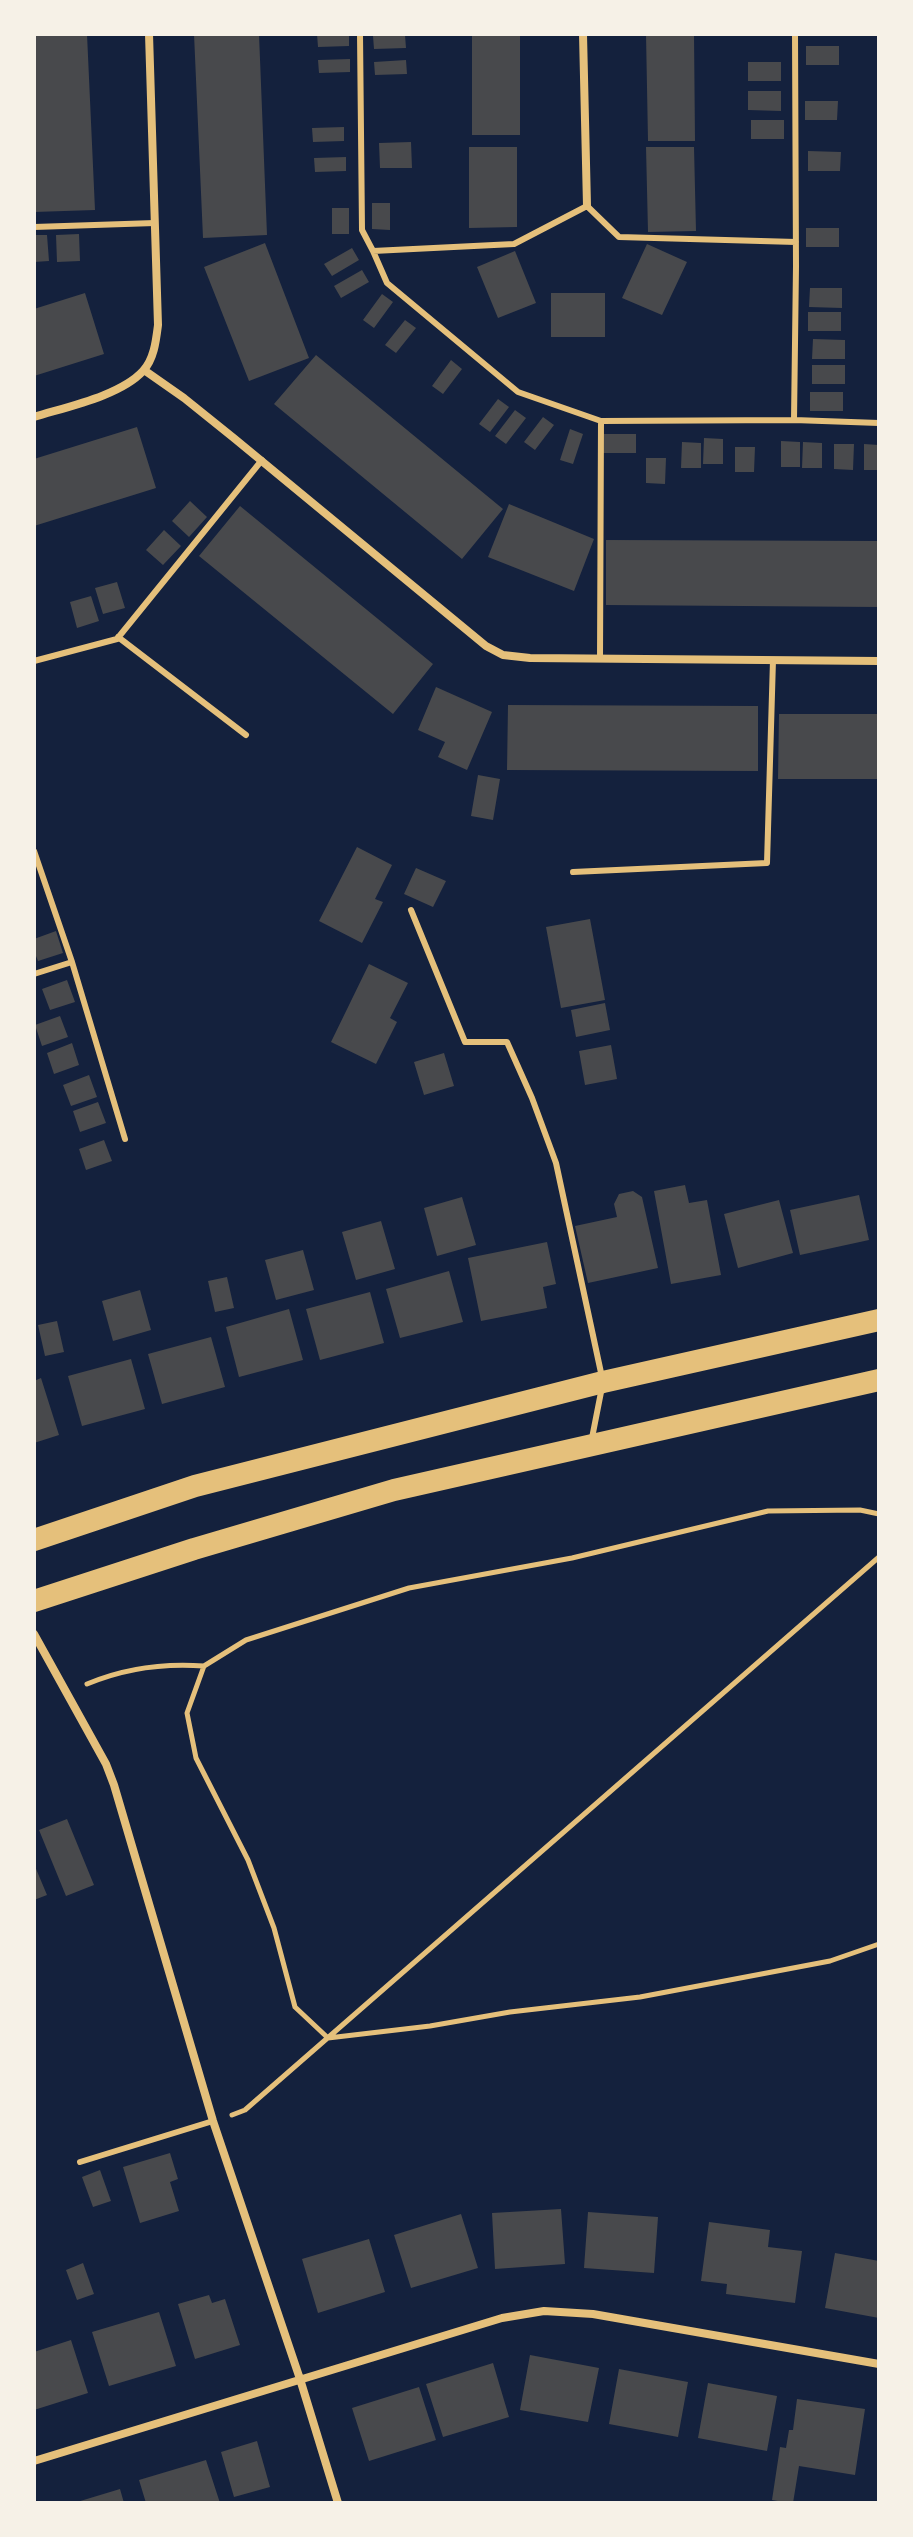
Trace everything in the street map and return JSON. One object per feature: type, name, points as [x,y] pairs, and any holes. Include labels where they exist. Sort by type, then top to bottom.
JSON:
[{"type":"highway","points":[[34,1540],[195,1486],[603,1382],[879,1320]]},
{"type":"highway","points":[[34,1601],[194,1549],[394,1490],[879,1380]]},
{"type":"street","points":[[34,417],[125,386],[144,370],[155,347],[158,325],[149,34]]},
{"type":"street","points":[[583,34],[587,206]]},
{"type":"street","points":[[144,370],[262,460],[486,646],[503,655],[879,661]]},
{"type":"street","points":[[34,1634],[68,1692],[114,1785],[213,2121],[300,2379],[338,2503]]},
{"type":"street","points":[[34,2461],[502,2318],[544,2311],[593,2314],[879,2364]]},
{"type":"lane","points":[[360,34],[362,230],[387,283],[518,392],[601,421],[879,423]]},
{"type":"lane","points":[[794,420],[795,34]]},
{"type":"lane","points":[[373,251],[514,244],[587,206],[619,237],[796,242]]},
{"type":"lane","points":[[34,227],[155,223]]},
{"type":"lane","points":[[600,658],[601,421]]},
{"type":"lane","points":[[34,661],[118,637],[262,460]]},
{"type":"lane","points":[[118,637],[246,735]]},
{"type":"lane","points":[[573,872],[767,863],[773,660]]},
{"type":"lane","points":[[34,851],[72,962],[125,1139]]},
{"type":"lane","points":[[411,910],[465,1042],[507,1042],[556,1163],[603,1382],[591,1446]]},
{"type":"lane","points":[[34,974],[72,962]]},
{"type":"lane","points":[[80,2162],[213,2121]]},
{"type":"path","points":[[68,1692],[109,1675],[170,1664],[204,1666],[246,1640],[409,1588],[572,1558],[768,1511],[860,1510],[879,1514]]},
{"type":"path","points":[[213,2121],[245,2110],[879,1557]]},
{"type":"path","points":[[204,1666],[187,1713],[196,1758],[248,1860],[274,1928],[295,2007],[328,2038],[640,1997],[830,1961],[879,1944]]},
{"type":"building","points":[[34,34],[87,34],[95,210],[34,212]]},
{"type":"building","points":[[194,34],[259,34],[267,235],[203,238]]},
{"type":"building","points":[[317,34],[349,34],[349,46],[318,47]]},
{"type":"building","points":[[472,34],[520,34],[520,135],[472,135]]},
{"type":"building","points":[[646,34],[694,34],[695,141],[648,141]]},
{"type":"building","points":[[405,35],[406,48],[374,49],[373,36]]},
{"type":"building","points":[[806,46],[839,46],[839,65],[806,65]]},
{"type":"building","points":[[350,59],[350,72],[319,73],[318,60]]},
{"type":"building","points":[[406,60],[407,74],[375,75],[374,62]]},
{"type":"building","points":[[748,62],[781,62],[781,81],[748,81]]},
{"type":"building","points":[[748,91],[781,91],[781,111],[748,110]]},
{"type":"building","points":[[805,101],[838,101],[837,120],[805,120]]},
{"type":"building","points":[[751,120],[784,120],[784,139],[751,139]]},
{"type":"building","points":[[344,127],[344,141],[313,142],[312,128]]},
{"type":"building","points":[[411,142],[412,168],[380,168],[379,143]]},
{"type":"building","points":[[469,147],[517,147],[517,227],[469,228]]},
{"type":"building","points":[[646,147],[694,147],[696,231],[648,232]]},
{"type":"building","points":[[808,151],[841,152],[840,171],[808,171]]},
{"type":"building","points":[[346,157],[346,171],[315,172],[314,158]]},
{"type":"building","points":[[372,203],[390,203],[390,230],[372,229]]},
{"type":"building","points":[[332,208],[349,208],[349,234],[332,234]]},
{"type":"building","points":[[806,228],[839,228],[839,247],[806,247]]},
{"type":"building","points":[[79,234],[80,261],[57,262],[56,235]]},
{"type":"building","points":[[34,235],[47,235],[49,261],[34,262]]},
{"type":"building","points":[[265,243],[309,358],[249,381],[204,267]]},
{"type":"building","points":[[647,244],[687,262],[662,315],[622,298]]},
{"type":"building","points":[[352,248],[359,260],[332,276],[324,264]]},
{"type":"building","points":[[515,251],[536,303],[498,318],[477,267]]},
{"type":"building","points":[[362,270],[369,282],[341,298],[334,286]]},
{"type":"building","points":[[810,288],[842,288],[842,308],[809,307]]},
{"type":"building","points":[[85,293],[104,354],[34,376],[34,309]]},
{"type":"building","points":[[551,293],[605,293],[605,337],[551,337]]},
{"type":"building","points":[[382,294],[393,302],[374,328],[363,320]]},
{"type":"building","points":[[808,312],[841,312],[841,331],[808,331]]},
{"type":"building","points":[[405,320],[416,328],[396,353],[385,345]]},
{"type":"building","points":[[813,339],[845,340],[845,359],[812,359]]},
{"type":"building","points":[[316,355],[503,509],[462,559],[274,404]]},
{"type":"building","points":[[451,360],[462,369],[443,394],[432,386]]},
{"type":"building","points":[[812,365],[845,365],[845,384],[812,384]]},
{"type":"building","points":[[810,392],[843,392],[843,411],[810,411]]},
{"type":"building","points":[[498,399],[509,407],[490,432],[479,424]]},
{"type":"building","points":[[515,410],[526,418],[506,444],[495,436]]},
{"type":"building","points":[[543,417],[554,425],[535,450],[524,442]]},
{"type":"building","points":[[137,427],[156,488],[34,526],[34,459]]},
{"type":"building","points":[[570,429],[583,434],[573,464],[560,460]]},
{"type":"building","points":[[604,434],[636,434],[636,453],[603,453]]},
{"type":"building","points":[[704,438],[723,439],[723,464],[703,464]]},
{"type":"building","points":[[781,441],[800,442],[800,467],[781,467]]},
{"type":"building","points":[[682,442],[701,443],[701,468],[681,468]]},
{"type":"building","points":[[803,442],[822,443],[822,468],[802,468]]},
{"type":"building","points":[[834,444],[854,444],[853,470],[834,469]]},
{"type":"building","points":[[864,444],[879,445],[879,470],[864,470]]},
{"type":"building","points":[[735,447],[755,447],[754,472],[735,472]]},
{"type":"building","points":[[646,458],[666,458],[665,484],[646,483]]},
{"type":"building","points":[[190,501],[207,517],[189,537],[172,521]]},
{"type":"building","points":[[509,504],[594,539],[574,591],[488,557]]},
{"type":"building","points":[[240,506],[433,664],[393,714],[199,556]]},
{"type":"building","points":[[164,530],[181,546],[163,565],[146,550]]},
{"type":"building","points":[[606,540],[879,541],[879,607],[606,605]]},
{"type":"building","points":[[117,582],[125,608],[103,614],[95,588]]},
{"type":"building","points":[[91,596],[99,621],[77,628],[70,602]]},
{"type":"building","points":[[436,687],[492,712],[467,770],[438,757],[445,742],[418,730]]},
{"type":"building","points":[[508,705],[758,706],[758,771],[507,770]]},
{"type":"building","points":[[779,714],[879,714],[879,779],[778,779]]},
{"type":"building","points":[[478,775],[500,779],[493,820],[471,816]]},
{"type":"building","points":[[357,847],[392,865],[375,899],[383,902],[362,943],[319,921]]},
{"type":"building","points":[[416,868],[446,881],[433,907],[404,894]]},
{"type":"building","points":[[590,919],[605,1000],[561,1008],[546,927]]},
{"type":"building","points":[[56,931],[63,953],[38,961],[34,939]]},
{"type":"building","points":[[369,964],[408,983],[390,1018],[397,1022],[376,1064],[331,1042]]},
{"type":"building","points":[[67,980],[75,1002],[50,1010],[42,989]]},
{"type":"building","points":[[605,1003],[610,1030],[576,1037],[571,1010]]},
{"type":"building","points":[[60,1016],[68,1037],[42,1046],[35,1025]]},
{"type":"building","points":[[72,1043],[79,1065],[54,1074],[47,1053]]},
{"type":"building","points":[[611,1045],[617,1079],[585,1085],[579,1051]]},
{"type":"building","points":[[444,1053],[454,1086],[424,1095],[414,1062]]},
{"type":"building","points":[[89,1075],[97,1097],[71,1106],[63,1085]]},
{"type":"building","points":[[98,1102],[106,1123],[80,1132],[73,1111]]},
{"type":"building","points":[[104,1140],[112,1161],[86,1170],[79,1149]]},
{"type":"building","points":[[685,1185],[689,1203],[707,1200],[721,1275],[671,1284],[654,1191]]},
{"type":"building","points":[[633,1191],[642,1197],[658,1268],[588,1283],[575,1226],[617,1217],[614,1204],[619,1194]]},
{"type":"building","points":[[859,1195],[869,1240],[800,1255],[790,1210]]},
{"type":"building","points":[[462,1197],[476,1245],[437,1256],[424,1208]]},
{"type":"building","points":[[779,1200],[793,1253],[738,1268],[724,1214]]},
{"type":"building","points":[[381,1221],[395,1269],[356,1280],[342,1232]]},
{"type":"building","points":[[547,1242],[556,1284],[543,1287],[547,1308],[481,1321],[468,1258]]},
{"type":"building","points":[[303,1250],[314,1290],[276,1300],[265,1260]]},
{"type":"building","points":[[449,1271],[463,1322],[400,1338],[386,1289]]},
{"type":"building","points":[[227,1277],[234,1308],[215,1312],[208,1281]]},
{"type":"building","points":[[140,1290],[151,1330],[113,1341],[102,1301]]},
{"type":"building","points":[[370,1292],[384,1343],[320,1360],[306,1309]]},
{"type":"building","points":[[289,1309],[303,1360],[239,1377],[226,1327]]},
{"type":"building","points":[[57,1321],[64,1352],[45,1356],[38,1325]]},
{"type":"building","points":[[211,1337],[225,1387],[162,1404],[148,1354]]},
{"type":"building","points":[[131,1359],[145,1409],[82,1426],[68,1376]]},
{"type":"building","points":[[41,1378],[59,1435],[34,1443],[34,1381]]},
{"type":"building","points":[[67,1819],[94,1885],[66,1896],[39,1830]]},
{"type":"building","points":[[34,1864],[47,1895],[34,1900]]},
{"type":"building","points":[[170,2153],[178,2179],[170,2182],[179,2211],[140,2223],[123,2167]]},
{"type":"building","points":[[100,2170],[111,2201],[93,2207],[82,2177]]},
{"type":"building","points":[[561,2209],[565,2264],[495,2269],[492,2213]]},
{"type":"building","points":[[588,2212],[658,2217],[654,2273],[584,2268]]},
{"type":"building","points":[[461,2214],[478,2268],[411,2288],[394,2235]]},
{"type":"building","points":[[709,2222],[770,2230],[768,2247],[802,2251],[795,2303],[726,2294],[727,2284],[701,2281]]},
{"type":"building","points":[[369,2239],[385,2292],[318,2313],[302,2259]]},
{"type":"building","points":[[835,2253],[879,2261],[879,2318],[825,2308]]},
{"type":"building","points":[[83,2263],[94,2294],[77,2300],[66,2270]]},
{"type":"building","points":[[209,2295],[212,2303],[225,2299],[240,2345],[195,2359],[178,2304]]},
{"type":"building","points":[[159,2312],[176,2366],[109,2386],[92,2332]]},
{"type":"building","points":[[71,2340],[88,2393],[34,2410],[34,2352]]},
{"type":"building","points":[[530,2355],[599,2368],[588,2422],[520,2410]]},
{"type":"building","points":[[493,2363],[509,2417],[443,2437],[426,2384]]},
{"type":"building","points":[[619,2369],[688,2382],[678,2437],[609,2424]]},
{"type":"building","points":[[708,2383],[777,2396],[767,2451],[698,2438]]},
{"type":"building","points":[[419,2387],[436,2440],[369,2461],[352,2408]]},
{"type":"building","points":[[797,2399],[865,2409],[855,2475],[799,2466],[793,2503],[789,2503],[772,2500],[780,2447],[786,2448],[789,2430],[793,2430]]},
{"type":"building","points":[[257,2441],[270,2487],[234,2497],[221,2452]]},
{"type":"building","points":[[206,2460],[220,2503],[146,2503],[139,2480]]},
{"type":"building","points":[[120,2489],[124,2503],[77,2503],[77,2502]]}]
